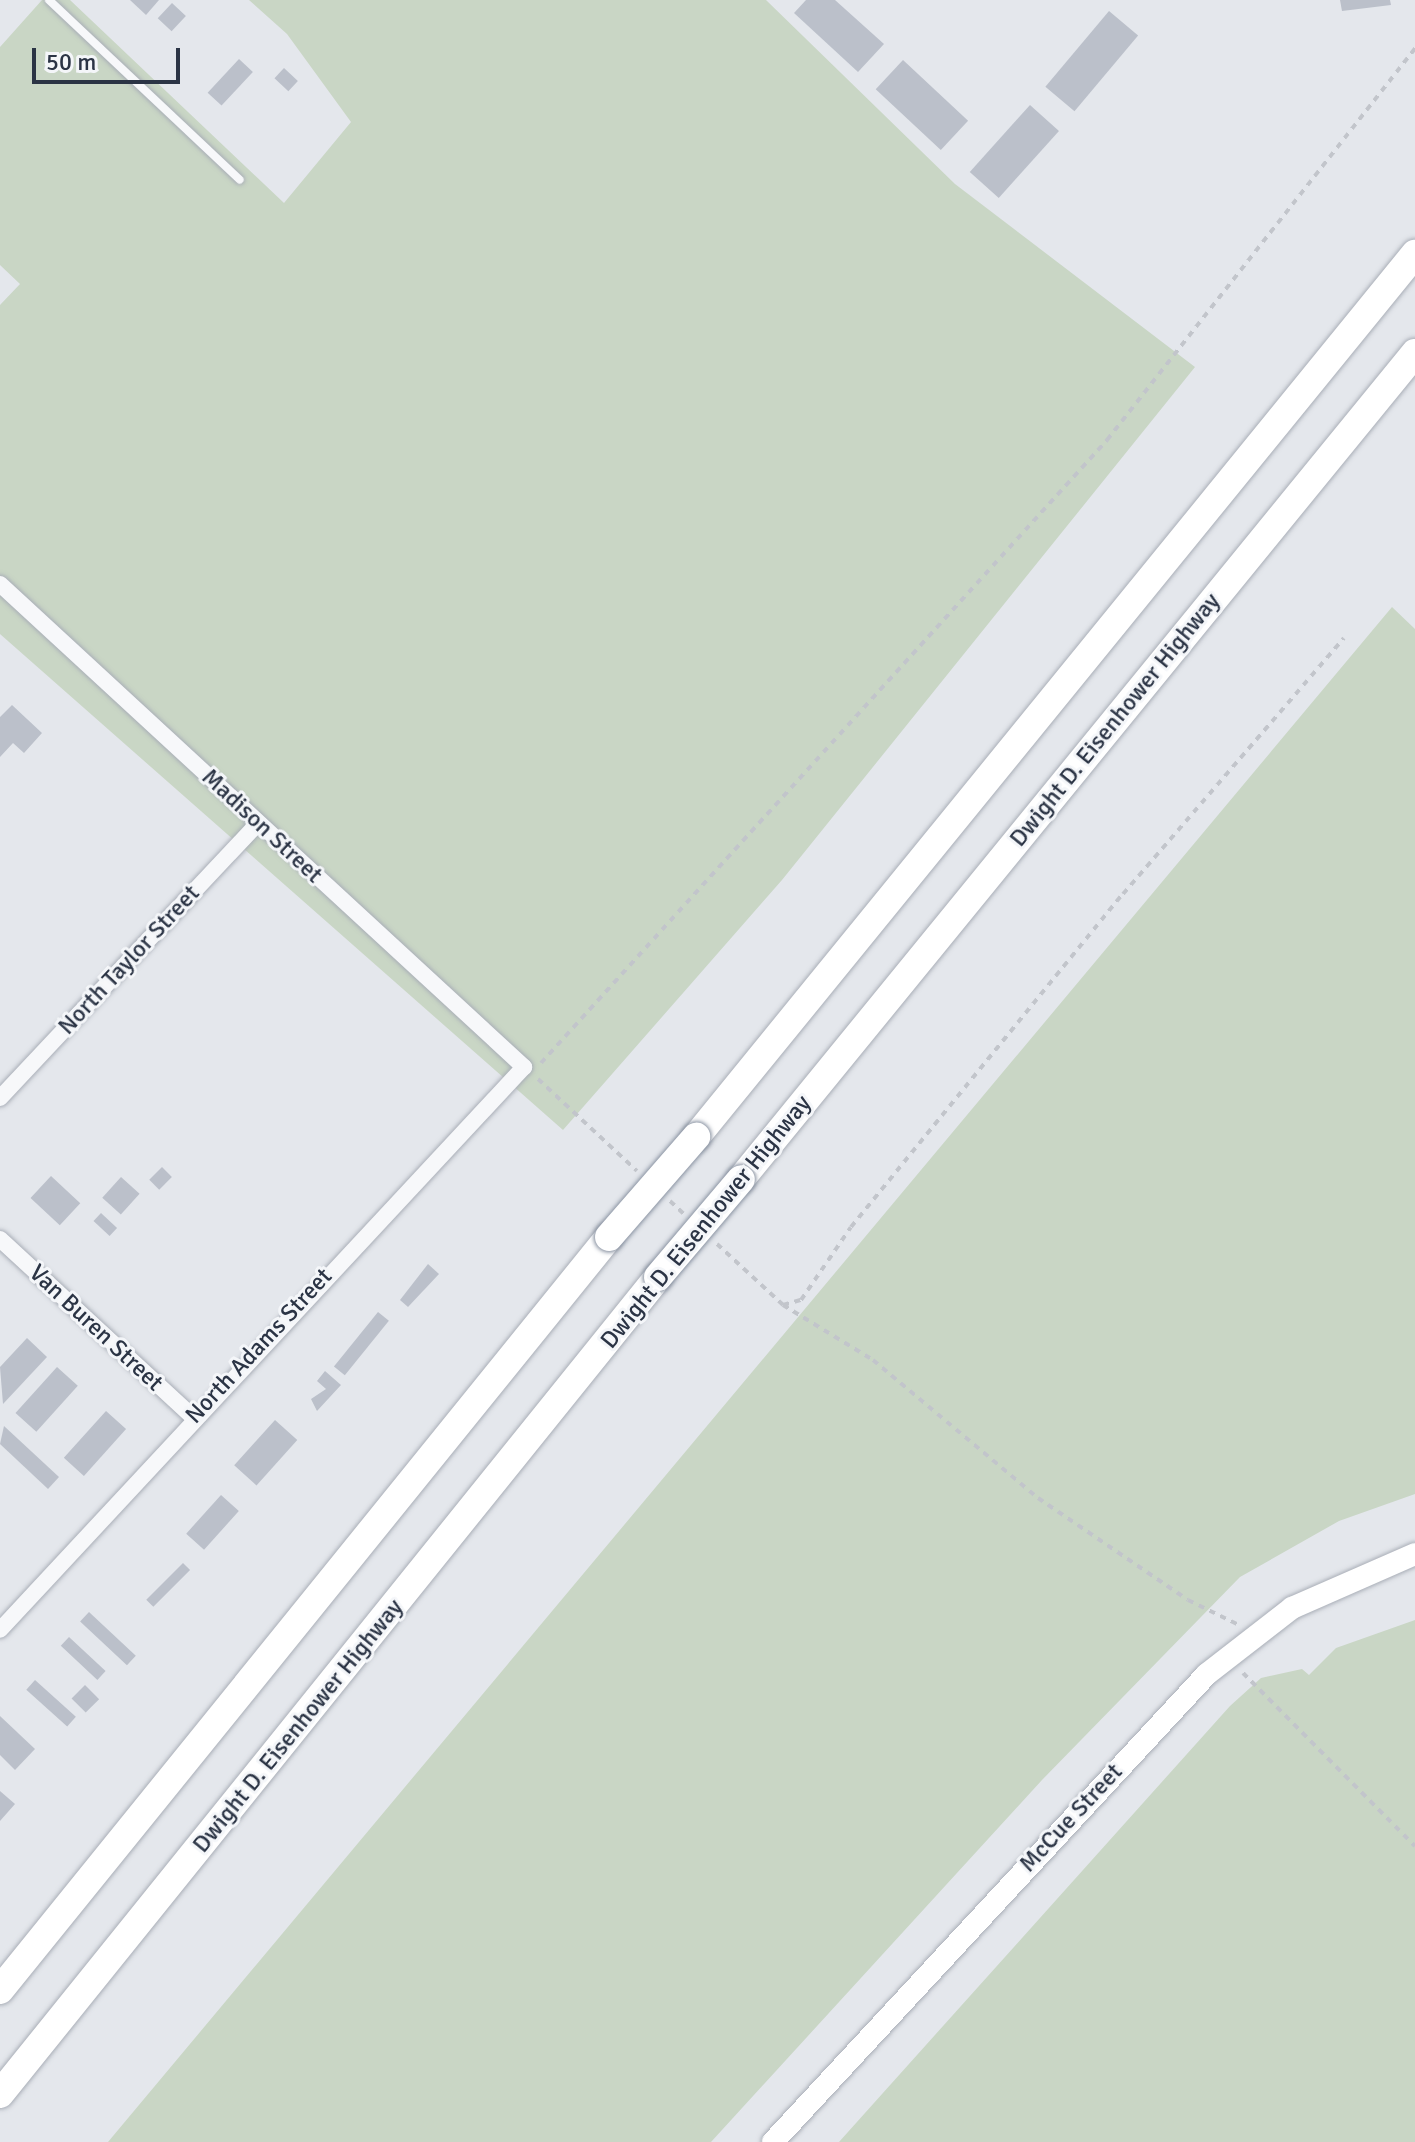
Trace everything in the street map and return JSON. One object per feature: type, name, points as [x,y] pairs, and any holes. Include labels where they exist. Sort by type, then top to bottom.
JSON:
[{"type":"highway","points":[[0,1990],[609,1237],[696,1137],[1415,254]]},
{"type":"highway","name":"Dwight D. Eisenhower Highway","points":[[0,2094],[658,1277],[1415,353]]},
{"type":"main road","name":"McCue Street","points":[[773,2142],[1228,1656],[1252,1636],[1333,1585],[1415,1554]]},
{"type":"street","name":"Madison Street","points":[[0,584],[524,1067]]},
{"type":"street","name":"North Taylor Street","points":[[0,1098],[258,823]]},
{"type":"street","name":"North Adams Street","points":[[0,1630],[192,1416],[524,1067]]},
{"type":"street","name":"Van Buren Street","points":[[0,1239],[192,1416]]},
{"type":"lane","points":[[49,0],[240,180]]},
{"type":"path","points":[[648,1181],[532,1074],[1107,440],[1415,48]]},
{"type":"path","points":[[783,1305],[801,1300],[818,1282],[851,1227],[1113,906],[1344,638]]},
{"type":"path","points":[[660,1191],[693,1222]]},
{"type":"path","points":[[704,1233],[783,1305],[884,1368],[1038,1498],[1252,1636]]},
{"type":"path","points":[[1228,1656],[1415,1846]]},
{"type":"green space","points":[[42,0],[70,0],[284,203],[351,122],[287,34],[249,0],[766,0],[955,184],[1195,367],[782,880],[563,1130],[0,634],[0,305],[20,284],[0,265],[0,47]]},
{"type":"green space","points":[[1392,607],[1415,629],[1415,1494],[1339,1521],[1240,1577],[1042,1780],[711,2142],[108,2142]]},
{"type":"green space","points":[[1415,1620],[1415,2142],[839,2142],[1230,1706],[1261,1678],[1302,1669],[1309,1675],[1336,1648]]},
{"type":"building","points":[[130,0],[159,0],[146,15]]},
{"type":"building","points":[[806,0],[835,0],[884,44],[858,72],[794,13]]},
{"type":"building","points":[[1340,0],[1390,0],[1391,5],[1342,11]]},
{"type":"building","points":[[172,3],[186,16],[172,31],[158,18]]},
{"type":"building","points":[[1109,11],[1138,35],[1074,111],[1045,87]]},
{"type":"building","points":[[239,59],[253,72],[222,106],[208,93]]},
{"type":"building","points":[[903,60],[968,121],[941,150],[876,89]]},
{"type":"building","points":[[284,68],[298,81],[288,91],[274,78]]},
{"type":"building","points":[[1030,105],[1059,131],[999,198],[970,172]]},
{"type":"building","points":[[12,705],[42,733],[24,753],[13,743],[0,757],[0,717]]},
{"type":"building","points":[[162,1167],[172,1177],[159,1190],[149,1180]]},
{"type":"building","points":[[51,1176],[80,1203],[60,1225],[31,1198]]},
{"type":"building","points":[[121,1177],[140,1194],[121,1215],[102,1198]]},
{"type":"building","points":[[101,1213],[117,1228],[110,1236],[93,1221]]},
{"type":"building","points":[[428,1264],[439,1274],[408,1307],[400,1300]]},
{"type":"building","points":[[378,1312],[389,1321],[345,1375],[334,1366]]},
{"type":"building","points":[[27,1338],[47,1357],[3,1404],[0,1367]]},
{"type":"building","points":[[57,1367],[78,1386],[36,1432],[16,1413]]},
{"type":"building","points":[[325,1371],[341,1385],[317,1411],[311,1399],[326,1389],[317,1381]]},
{"type":"building","points":[[106,1411],[126,1429],[84,1476],[64,1458]]},
{"type":"building","points":[[275,1420],[297,1440],[256,1485],[234,1465]]},
{"type":"building","points":[[4,1426],[59,1477],[48,1489],[0,1444]]},
{"type":"building","points":[[221,1495],[239,1511],[204,1550],[186,1534]]},
{"type":"building","points":[[183,1563],[190,1570],[153,1607],[146,1600]]},
{"type":"building","points":[[89,1612],[136,1656],[127,1665],[80,1622]]},
{"type":"building","points":[[69,1637],[106,1671],[97,1680],[61,1646]]},
{"type":"building","points":[[35,1680],[76,1717],[67,1726],[26,1690]]},
{"type":"building","points":[[85,1685],[99,1699],[86,1713],[72,1698]]},
{"type":"building","points":[[0,1716],[35,1749],[15,1770],[0,1755]]},
{"type":"building","points":[[0,1791],[15,1804],[0,1821]]}]
